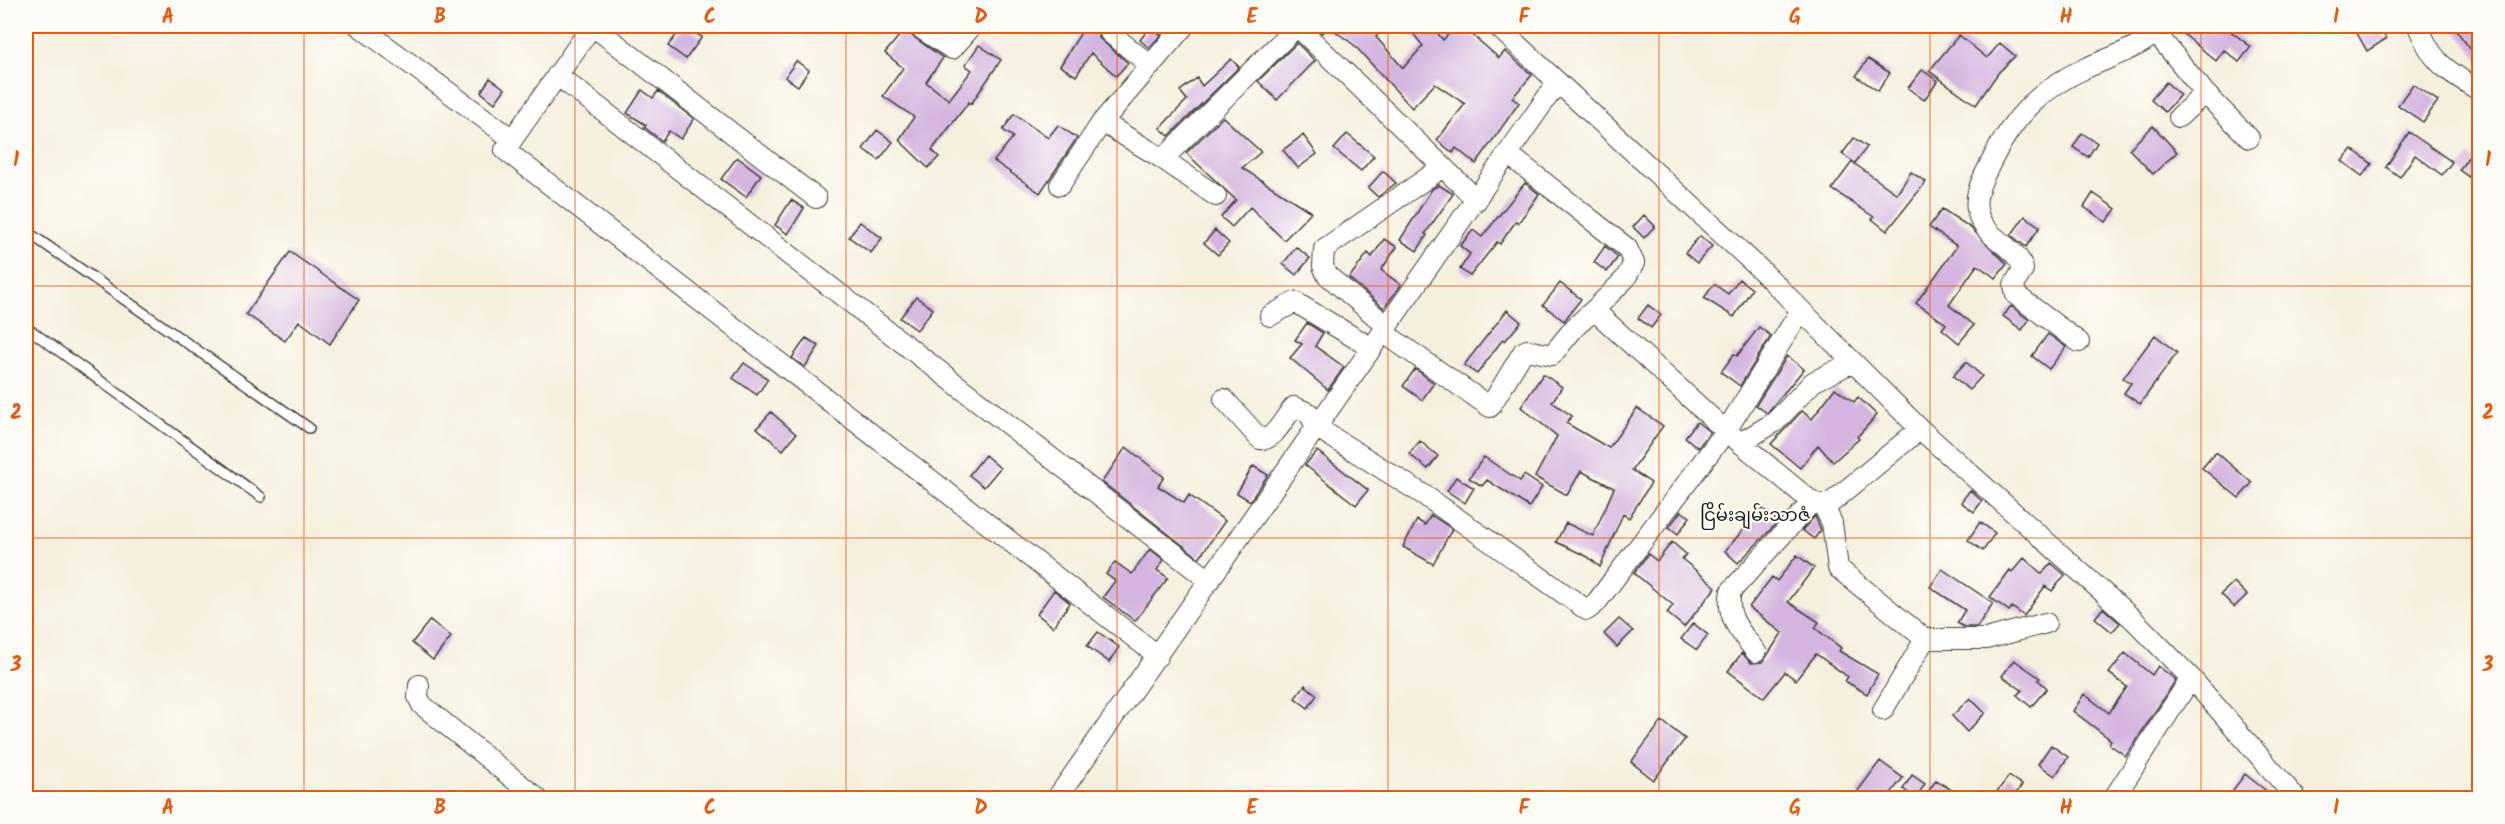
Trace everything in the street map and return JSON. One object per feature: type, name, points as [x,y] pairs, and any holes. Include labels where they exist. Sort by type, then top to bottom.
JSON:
[{"type":"street","points":[[359,26],[512,139]]},
{"type":"street","points":[[816,198],[592,26],[505,150],[1158,656]]},
{"type":"street","points":[[917,26],[952,49],[972,26]]},
{"type":"street","points":[[1060,185],[1102,122],[1184,26]]},
{"type":"street","points":[[1163,159],[1297,26],[1477,200]]},
{"type":"street","points":[[1497,26],[1801,310],[1920,429],[2134,620],[2192,678],[2296,798]]},
{"type":"street","points":[[2418,26],[2428,51],[2438,63],[2480,91]]},
{"type":"street","points":[[2079,342],[2016,295],[2014,285],[2023,269],[2021,261],[1995,239],[1980,222],[1976,199],[1995,154],[2011,128],[2030,105],[2050,86],[2132,49],[2159,29],[2205,93],[2249,138]]},
{"type":"street","points":[[1110,33],[1150,65]]},
{"type":"street","points":[[557,75],[1210,581]]},
{"type":"street","points":[[1057,798],[1158,656],[1370,347],[1386,330],[1557,83]]},
{"type":"street","points":[[2180,117],[2205,93]]},
{"type":"street","points":[[1102,122],[1163,159],[1216,196]]},
{"type":"street","points":[[1443,167],[1324,249],[1323,266],[1327,274],[1386,330],[1490,407],[1523,352],[1527,350],[1552,355],[1575,327],[1625,279],[1634,263],[1627,248],[1508,154]]},
{"type":"street","points":[[1270,316],[1295,302],[1370,347]]},
{"type":"street","points":[[1594,310],[1733,437],[1817,503],[1832,524],[1838,567],[1925,639],[1986,639],[2046,623]]},
{"type":"street","points":[[1224,399],[1260,439],[1272,437],[1283,418],[1294,407],[1309,414],[1316,427],[1424,495],[1587,610],[1596,603],[1733,437],[1801,310]]},
{"type":"street","points":[[1733,437],[1775,422],[1813,382],[1853,362]]},
{"type":"street","points":[[1756,652],[1731,619],[1728,604],[1731,591],[1817,503],[1832,502],[1920,429]]},
{"type":"street","points":[[1883,710],[1925,639]]},
{"type":"street","points":[[2114,798],[2192,678]]},
{"type":"street","points":[[419,686],[418,697],[422,705],[537,798]]},
{"type":"lane","points":[[26,231],[309,428]]},
{"type":"lane","points":[[26,327],[261,497]]},
{"type":"building","points":[[683,26],[702,37],[686,59],[668,46]]},
{"type":"building","points":[[1085,26],[1101,26],[1099,38],[1128,63],[1116,76],[1091,53],[1076,76],[1060,66]]},
{"type":"building","points":[[1151,26],[1161,35],[1149,48],[1140,40]]},
{"type":"building","points":[[1314,26],[1328,26],[1322,33]]},
{"type":"building","points":[[1328,26],[1384,26],[1376,37],[1403,68],[1423,46],[1407,26],[1432,26],[1443,40],[1456,26],[1462,26],[1499,58],[1505,51],[1532,75],[1512,98],[1519,103],[1476,164],[1456,148],[1453,153],[1437,140],[1465,104],[1435,84],[1412,108],[1354,45]]},
{"type":"building","points":[[2174,26],[2224,26],[2251,47],[2239,62],[2224,50],[2216,61]]},
{"type":"building","points":[[2353,26],[2379,26],[2386,39],[2367,51]]},
{"type":"building","points":[[2453,26],[2480,26],[2480,62]]},
{"type":"building","points":[[904,30],[943,58],[926,82],[949,100],[972,70],[965,65],[979,45],[1001,60],[971,104],[969,102],[932,150],[939,157],[928,168],[899,140],[914,117],[883,96],[903,68],[885,53]]},
{"type":"building","points":[[1959,35],[1987,58],[2000,43],[2015,56],[1998,73],[1976,105],[1929,71]]},
{"type":"building","points":[[1297,43],[1315,61],[1277,100],[1258,81]]},
{"type":"building","points":[[1231,59],[1239,67],[1169,136],[1160,128],[1187,100],[1180,91],[1197,78],[1202,86]]},
{"type":"building","points":[[1868,59],[1890,73],[1878,91],[1856,76]]},
{"type":"building","points":[[796,61],[809,70],[798,86],[785,77]]},
{"type":"building","points":[[1922,70],[1938,81],[1924,100],[1908,88]]},
{"type":"building","points":[[490,78],[505,89],[495,103],[481,92]]},
{"type":"building","points":[[2166,82],[2180,95],[2165,112],[2151,100]]},
{"type":"building","points":[[2413,84],[2438,101],[2423,122],[2398,105]]},
{"type":"building","points":[[642,90],[653,98],[658,91],[694,119],[681,139],[669,131],[662,141],[644,127],[646,125],[627,113]]},
{"type":"building","points":[[1014,114],[1048,138],[1058,125],[1077,138],[1040,193],[994,161],[1013,137],[1003,130]]},
{"type":"building","points":[[1223,117],[1261,152],[1242,168],[1311,212],[1284,240],[1250,207],[1232,227],[1221,217],[1236,200],[1186,153]]},
{"type":"building","points":[[2153,126],[2177,152],[2153,174],[2129,149]]},
{"type":"building","points":[[877,130],[893,142],[879,160],[863,149]]},
{"type":"building","points":[[2409,132],[2452,162],[2442,175],[2415,155],[2400,177],[2386,167]]},
{"type":"building","points":[[2082,133],[2097,143],[2088,157],[2073,147]]},
{"type":"building","points":[[1347,134],[1374,156],[1361,171],[1334,149]]},
{"type":"building","points":[[1303,135],[1317,154],[1298,168],[1283,150]]},
{"type":"building","points":[[1854,138],[1867,147],[1855,163],[1842,154]]},
{"type":"building","points":[[2352,149],[2372,164],[2362,176],[2342,161]]},
{"type":"building","points":[[2469,156],[2480,163],[2480,185],[2459,170]]},
{"type":"building","points":[[737,157],[761,175],[746,197],[721,179]]},
{"type":"building","points":[[1852,162],[1897,194],[1911,172],[1926,182],[1887,231],[1872,219],[1874,217],[1832,189]]},
{"type":"building","points":[[1383,171],[1396,183],[1378,197],[1368,188]]},
{"type":"building","points":[[1525,183],[1539,194],[1518,223],[1516,221],[1500,244],[1497,242],[1470,276],[1460,269],[1470,254],[1460,246],[1473,230],[1482,237]]},
{"type":"building","points":[[1439,185],[1453,194],[1425,234],[1427,235],[1417,251],[1400,240],[1432,189]]},
{"type":"building","points":[[2093,193],[2116,209],[2106,222],[2084,207]]},
{"type":"building","points":[[791,200],[804,208],[788,234],[775,225]]},
{"type":"building","points":[[1942,209],[1971,228],[2007,264],[1996,278],[1977,265],[1949,305],[1974,325],[1959,343],[1942,329],[1946,324],[1916,303],[1957,246],[1929,227]]},
{"type":"building","points":[[1644,215],[1655,226],[1644,238],[1633,227]]},
{"type":"building","points":[[2025,216],[2040,227],[2026,247],[2011,235]]},
{"type":"building","points":[[860,222],[882,238],[871,253],[849,237]]},
{"type":"building","points":[[1215,230],[1229,243],[1218,255],[1204,243]]},
{"type":"building","points":[[1700,236],[1712,246],[1697,263],[1685,253]]},
{"type":"building","points":[[1384,239],[1397,247],[1381,270],[1401,285],[1384,308],[1349,278],[1368,253],[1372,257]]},
{"type":"building","points":[[1605,246],[1618,257],[1607,272],[1594,262]]},
{"type":"building","points":[[1296,247],[1310,258],[1296,275],[1283,264]]},
{"type":"building","points":[[290,252],[359,300],[330,344],[299,321],[285,341],[246,314]]},
{"type":"building","points":[[1739,279],[1752,289],[1734,317],[1704,298],[1714,284],[1728,294]]},
{"type":"building","points":[[1560,283],[1581,299],[1564,321],[1543,305]]},
{"type":"building","points":[[916,297],[933,309],[917,330],[900,318]]},
{"type":"building","points":[[1648,305],[1661,315],[1651,328],[1638,318]]},
{"type":"building","points":[[2011,306],[2029,320],[2022,330],[2003,316]]},
{"type":"building","points":[[1507,310],[1521,322],[1505,341],[1503,339],[1477,374],[1464,365]]},
{"type":"building","points":[[1307,323],[1323,333],[1315,346],[1344,367],[1328,390],[1290,358],[1302,344],[1295,340]]},
{"type":"building","points":[[1759,327],[1771,336],[1740,386],[1721,372],[1734,354],[1737,356]]},
{"type":"building","points":[[2048,334],[2066,347],[2049,369],[2032,356]]},
{"type":"building","points":[[2155,335],[2177,353],[2140,404],[2124,393],[2131,383],[2123,378]]},
{"type":"building","points":[[806,338],[819,346],[805,367],[792,358]]},
{"type":"building","points":[[1787,356],[1804,369],[1767,413],[1756,405]]},
{"type":"building","points":[[1966,362],[1982,376],[1969,390],[1953,376]]},
{"type":"building","points":[[744,363],[768,379],[757,395],[733,378]]},
{"type":"building","points":[[1415,369],[1434,383],[1422,400],[1403,386]]},
{"type":"building","points":[[1543,374],[1562,387],[1552,402],[1572,416],[1566,423],[1609,448],[1637,408],[1663,426],[1632,470],[1651,483],[1629,518],[1623,514],[1600,567],[1588,557],[1556,542],[1566,523],[1593,536],[1614,488],[1581,471],[1567,495],[1535,477],[1557,436],[1521,407]]},
{"type":"building","points":[[1835,388],[1854,402],[1858,397],[1877,415],[1857,437],[1859,439],[1833,462],[1818,445],[1800,468],[1771,444],[1802,411],[1812,419]]},
{"type":"building","points":[[771,412],[796,434],[783,450],[757,428]]},
{"type":"building","points":[[1697,422],[1710,432],[1698,448],[1685,437]]},
{"type":"building","points":[[1420,441],[1438,456],[1428,469],[1409,454]]},
{"type":"building","points":[[1126,447],[1164,477],[1158,486],[1184,503],[1189,495],[1225,521],[1199,558],[1102,482]]},
{"type":"building","points":[[1317,451],[1368,490],[1356,505],[1305,465]]},
{"type":"building","points":[[2216,452],[2252,483],[2239,498],[2202,468]]},
{"type":"building","points":[[985,455],[1000,468],[984,487],[969,475]]},
{"type":"building","points":[[1484,457],[1520,481],[1524,475],[1542,487],[1529,507],[1487,480],[1482,486],[1469,478]]},
{"type":"building","points":[[1253,466],[1268,475],[1250,501],[1237,493]]},
{"type":"building","points":[[1456,477],[1474,488],[1465,503],[1447,491]]},
{"type":"building","points":[[1970,490],[1982,501],[1974,512],[1961,502]]},
{"type":"building","points":[[1762,508],[1778,522],[1738,563],[1725,551]]},
{"type":"building","points":[[1681,511],[1690,517],[1678,534],[1669,527]]},
{"type":"building","points":[[1431,515],[1452,529],[1433,564],[1403,547],[1417,520],[1425,525]]},
{"type":"building","points":[[1815,516],[1821,530],[1814,539],[1802,530]]},
{"type":"building","points":[[1980,522],[1995,533],[1983,551],[1968,540]]},
{"type":"building","points":[[1672,542],[1686,554],[1682,559],[1716,587],[1684,627],[1667,613],[1673,605],[1634,573],[1648,554],[1657,561]]},
{"type":"building","points":[[1150,549],[1164,560],[1157,570],[1168,578],[1135,621],[1103,597],[1115,581],[1106,574],[1115,562],[1132,574]]},
{"type":"building","points":[[1797,555],[1814,568],[1788,602],[1819,622],[1815,628],[1841,648],[1839,651],[1878,674],[1867,694],[1845,681],[1848,677],[1816,654],[1796,680],[1785,672],[1764,698],[1728,671],[1742,653],[1751,663],[1763,662],[1782,633],[1749,607],[1772,577],[1777,581]]},
{"type":"building","points":[[2024,558],[2042,574],[2051,563],[2065,575],[2052,591],[2045,586],[2024,616],[2012,607],[2009,611],[1990,597],[2010,570],[2012,572]]},
{"type":"building","points":[[1942,569],[1993,603],[1977,627],[1964,627],[1957,623],[1965,610],[1930,587]]},
{"type":"building","points":[[2234,582],[2247,595],[2234,607],[2221,594]]},
{"type":"building","points":[[1054,590],[1070,603],[1053,627],[1037,614]]},
{"type":"building","points":[[2103,608],[2120,623],[2112,632],[2095,618]]},
{"type":"building","points":[[1619,619],[1633,631],[1617,647],[1604,634]]},
{"type":"building","points":[[430,620],[451,637],[433,660],[412,643]]},
{"type":"building","points":[[1693,623],[1708,635],[1697,650],[1681,639]]},
{"type":"building","points":[[1098,632],[1119,647],[1109,662],[1087,646]]},
{"type":"building","points":[[2125,653],[2152,675],[2158,666],[2176,680],[2126,756],[2109,744],[2111,740],[2073,711],[2084,694],[2109,713],[2127,687],[2109,673]]},
{"type":"building","points":[[2014,660],[2040,678],[2038,680],[2047,688],[2031,707],[2017,695],[2022,690],[2002,676]]},
{"type":"building","points":[[1305,685],[1317,695],[1308,708],[1295,698]]},
{"type":"building","points":[[1970,698],[1985,713],[1967,732],[1952,716]]},
{"type":"building","points":[[1662,721],[1685,739],[1654,780],[1631,762]]},
{"type":"building","points":[[2051,745],[2068,757],[2055,776],[2038,764]]},
{"type":"building","points":[[1880,761],[1903,778],[1887,798],[1866,798],[1857,792]]},
{"type":"building","points":[[2245,774],[2275,798],[2244,798],[2233,790]]},
{"type":"building","points":[[1912,775],[1925,784],[1916,798],[1903,789]]},
{"type":"building","points":[[2009,776],[2022,785],[2013,798],[1992,798]]},
{"type":"building","points":[[1936,780],[1964,798],[1924,798]]},
{"type":"district","name":"ငြိမ်းချမ်းသာဇံ","points":[[1755,515]]}]
